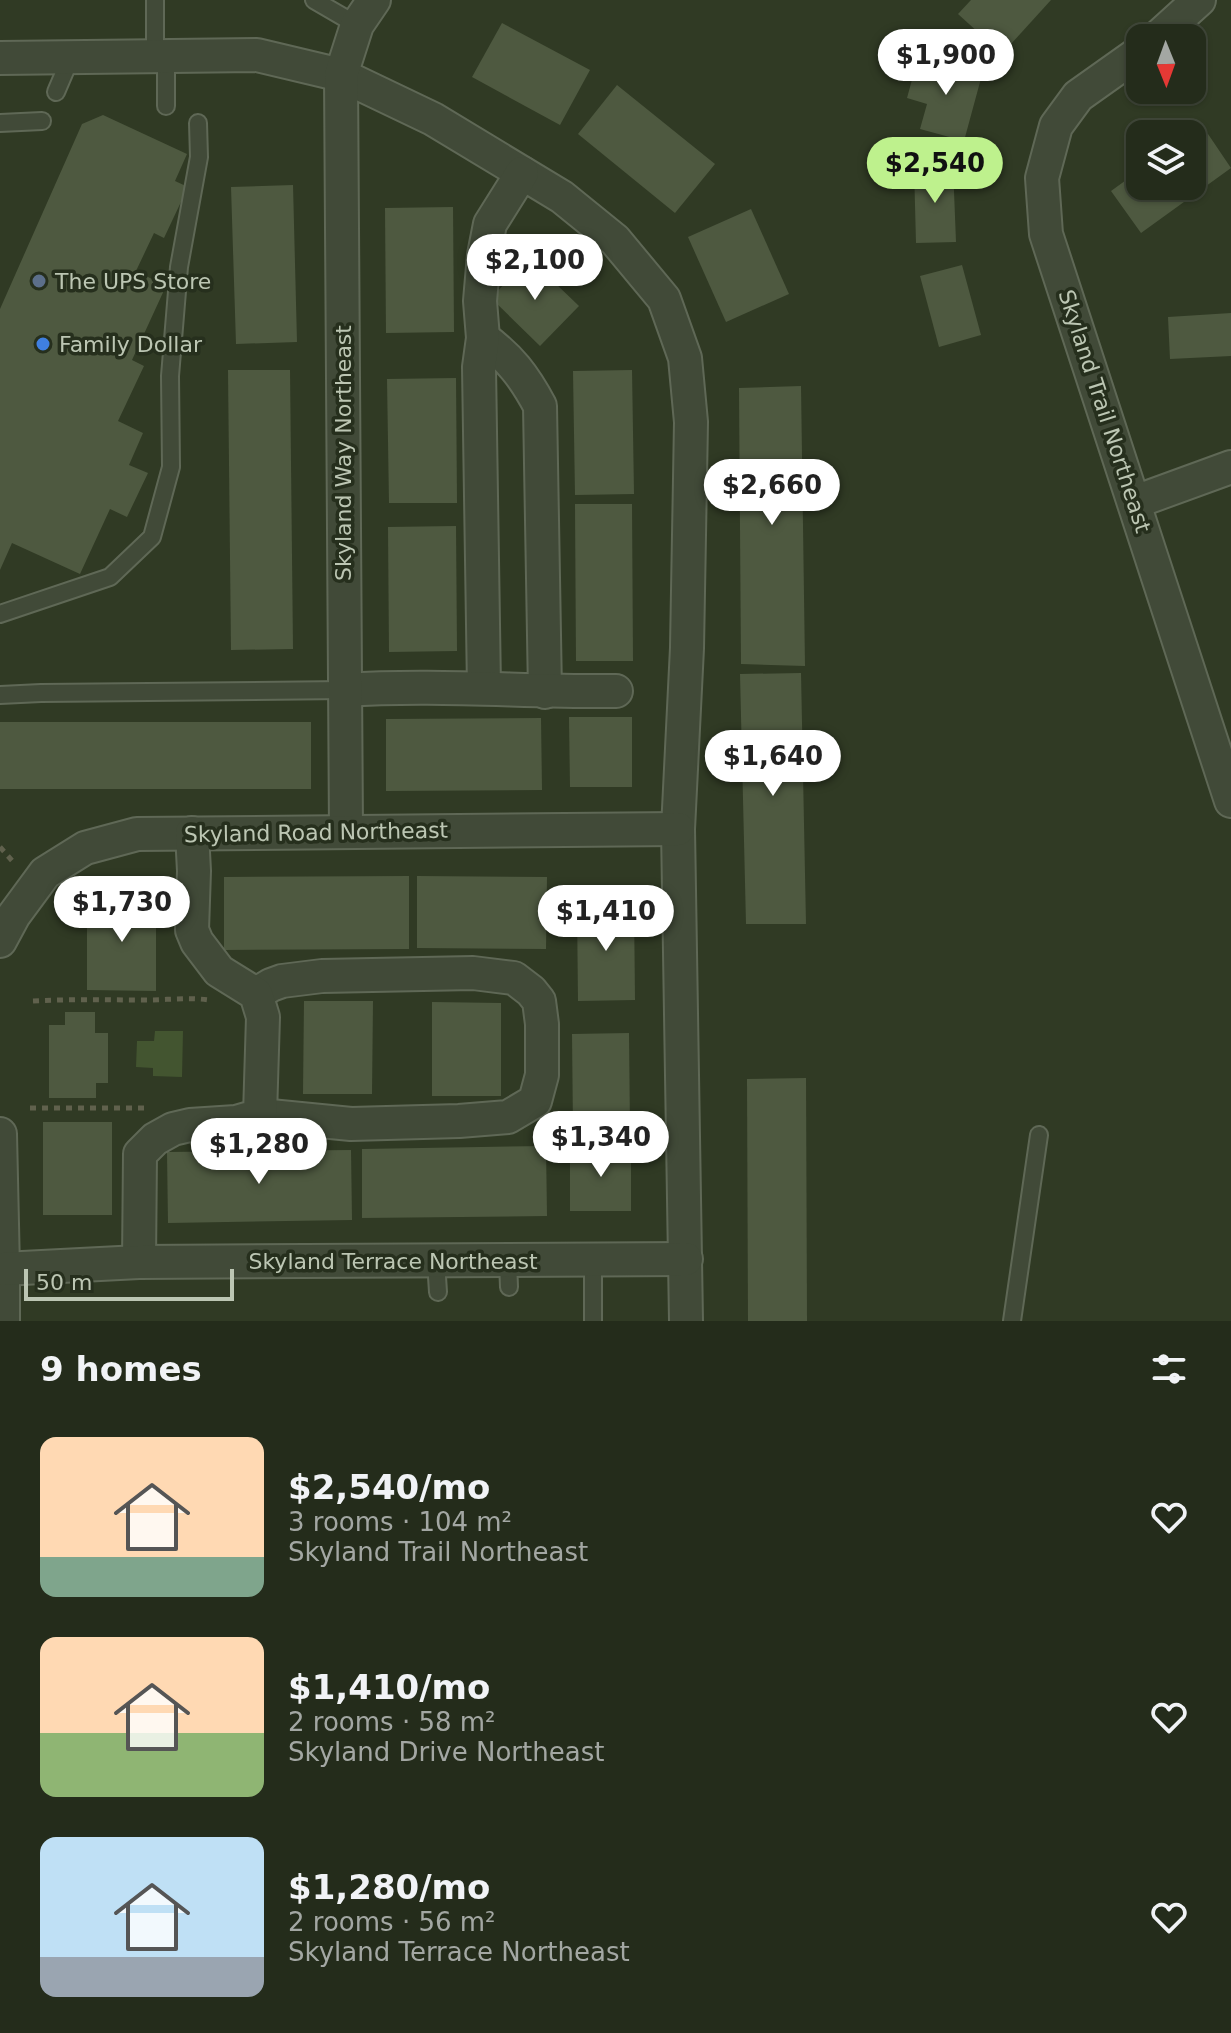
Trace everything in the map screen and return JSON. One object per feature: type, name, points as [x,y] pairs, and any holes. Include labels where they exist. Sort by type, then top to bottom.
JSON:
[{"type":"street","points":[[1172,24],[1199,0]]},
{"type":"street","name":"Skyland Way Northeast","points":[[346,831],[341,75],[366,12]]},
{"type":"street","points":[[0,58],[257,55],[341,75],[433,119],[562,197],[615,240],[664,299],[685,358],[691,437],[687,648],[678,829],[686,1321]]},
{"type":"street","name":"Skyland Trail Northeast","points":[[1126,62],[1078,96],[1056,126],[1042,178],[1046,234],[1231,801]]},
{"type":"street","points":[[484,688],[479,367],[483,338],[480,301],[490,224],[522,173]]},
{"type":"street","points":[[483,338],[504,353],[518,369],[540,406],[545,692]]},
{"type":"street","points":[[1135,502],[1231,467]]},
{"type":"street","points":[[345,690],[484,688],[545,692],[616,691]]},
{"type":"street","name":"Skyland Road Northeast","points":[[0,941],[14,915],[45,873],[85,848],[137,834],[678,829]]},
{"type":"street","points":[[192,833],[192,930],[197,942],[219,971],[256,994],[263,1017],[260,1115]]},
{"type":"street","points":[[139,1262],[140,1154],[155,1139],[173,1129],[236,1122],[260,1115],[351,1124],[459,1121],[508,1117],[535,1101],[542,1075],[539,1001],[514,978],[473,973],[322,976],[282,981],[256,994]]},
{"type":"street","points":[[0,1152],[3,1321]]},
{"type":"street","name":"Skyland Terrace Northeast","points":[[2,1279],[139,1262],[437,1276],[508,1274],[593,1259],[686,1259]]},
{"type":"lane","points":[[155,0],[166,106]]},
{"type":"lane","points":[[314,0],[366,12]]},
{"type":"lane","points":[[56,92],[71,57]]},
{"type":"lane","points":[[0,123],[42,121]]},
{"type":"lane","points":[[0,614],[110,577],[152,537],[171,467],[170,376],[179,267],[199,157],[198,123]]},
{"type":"lane","points":[[0,695],[345,690]]},
{"type":"lane","points":[[1012,1321],[1039,1135]]},
{"type":"lane","points":[[593,1259],[593,1321]]},
{"type":"path","points":[[0,847],[15,864]]},
{"type":"path","points":[[33,1001],[212,1001]]},
{"type":"path","points":[[30,1108],[156,1108]]},
{"type":"shaded area","points":[[155,1031],[183,1031],[182,1077],[153,1076],[153,1068],[136,1067],[137,1041],[154,1041]]},
{"type":"building","points":[[971,0],[1051,0],[1002,54],[958,14]]},
{"type":"building","points":[[502,23],[590,70],[560,125],[472,77]]},
{"type":"building","points":[[938,58],[983,71],[964,141],[920,129],[927,104],[907,98],[916,65],[934,70]]},
{"type":"building","points":[[617,85],[715,164],[675,213],[578,134]]},
{"type":"building","points":[[103,115],[187,154],[175,181],[188,187],[164,238],[154,233],[136,271],[166,286],[132,360],[144,366],[118,421],[143,433],[129,465],[148,473],[127,517],[110,509],[80,574],[12,543],[0,570],[0,309],[82,124]]},
{"type":"building","points":[[1208,134],[1231,168],[1206,186]]},
{"type":"building","points":[[953,166],[956,242],[916,243],[914,167]]},
{"type":"building","points":[[1126,180],[1126,200],[1187,200],[1141,233],[1111,191]]},
{"type":"building","points":[[293,185],[297,342],[236,344],[231,187]]},
{"type":"building","points":[[453,207],[454,332],[386,333],[385,208]]},
{"type":"building","points":[[751,209],[789,294],[726,322],[688,237]]},
{"type":"building","points":[[529,258],[579,306],[540,346],[491,298]]},
{"type":"building","points":[[962,265],[981,335],[939,347],[920,276]]},
{"type":"building","points":[[1231,313],[1231,356],[1170,359],[1168,317]]},
{"type":"building","points":[[228,370],[290,370],[293,649],[231,650]]},
{"type":"building","points":[[632,370],[634,494],[575,495],[573,371]]},
{"type":"building","points":[[456,378],[457,503],[389,503],[387,379]]},
{"type":"building","points":[[801,386],[805,666],[741,664],[739,388]]},
{"type":"building","points":[[575,504],[632,504],[633,661],[576,661]]},
{"type":"building","points":[[456,526],[457,651],[389,652],[388,527]]},
{"type":"building","points":[[801,673],[806,924],[746,924],[740,674]]},
{"type":"building","points":[[569,717],[632,717],[632,787],[570,787]]},
{"type":"building","points":[[541,718],[542,790],[386,791],[386,719]]},
{"type":"building","points":[[0,722],[311,722],[311,789],[0,789]]},
{"type":"building","points":[[409,876],[409,949],[224,950],[224,877]]},
{"type":"building","points":[[417,876],[547,877],[546,949],[417,948]]},
{"type":"building","points":[[87,897],[156,897],[156,991],[87,990]]},
{"type":"building","points":[[577,906],[634,906],[635,1000],[578,1001]]},
{"type":"building","points":[[304,1001],[373,1001],[372,1094],[303,1094]]},
{"type":"building","points":[[432,1002],[501,1003],[501,1096],[432,1096]]},
{"type":"building","points":[[65,1012],[95,1012],[95,1033],[108,1033],[108,1083],[96,1083],[96,1098],[49,1098],[49,1025],[65,1025]]},
{"type":"building","points":[[629,1033],[630,1129],[573,1129],[572,1034]]},
{"type":"building","points":[[806,1078],[807,1321],[748,1321],[747,1079]]},
{"type":"building","points":[[43,1122],[112,1122],[112,1215],[43,1215]]},
{"type":"building","points":[[546,1146],[547,1216],[362,1218],[362,1149]]},
{"type":"building","points":[[631,1146],[631,1211],[570,1211],[570,1147]]},
{"type":"building","points":[[351,1150],[352,1220],[168,1223],[167,1152]]},
{"type":"place","name":"The UPS Store","points":[[39,281]]},
{"type":"place","name":"Family Dollar","points":[[43,344]]}]
